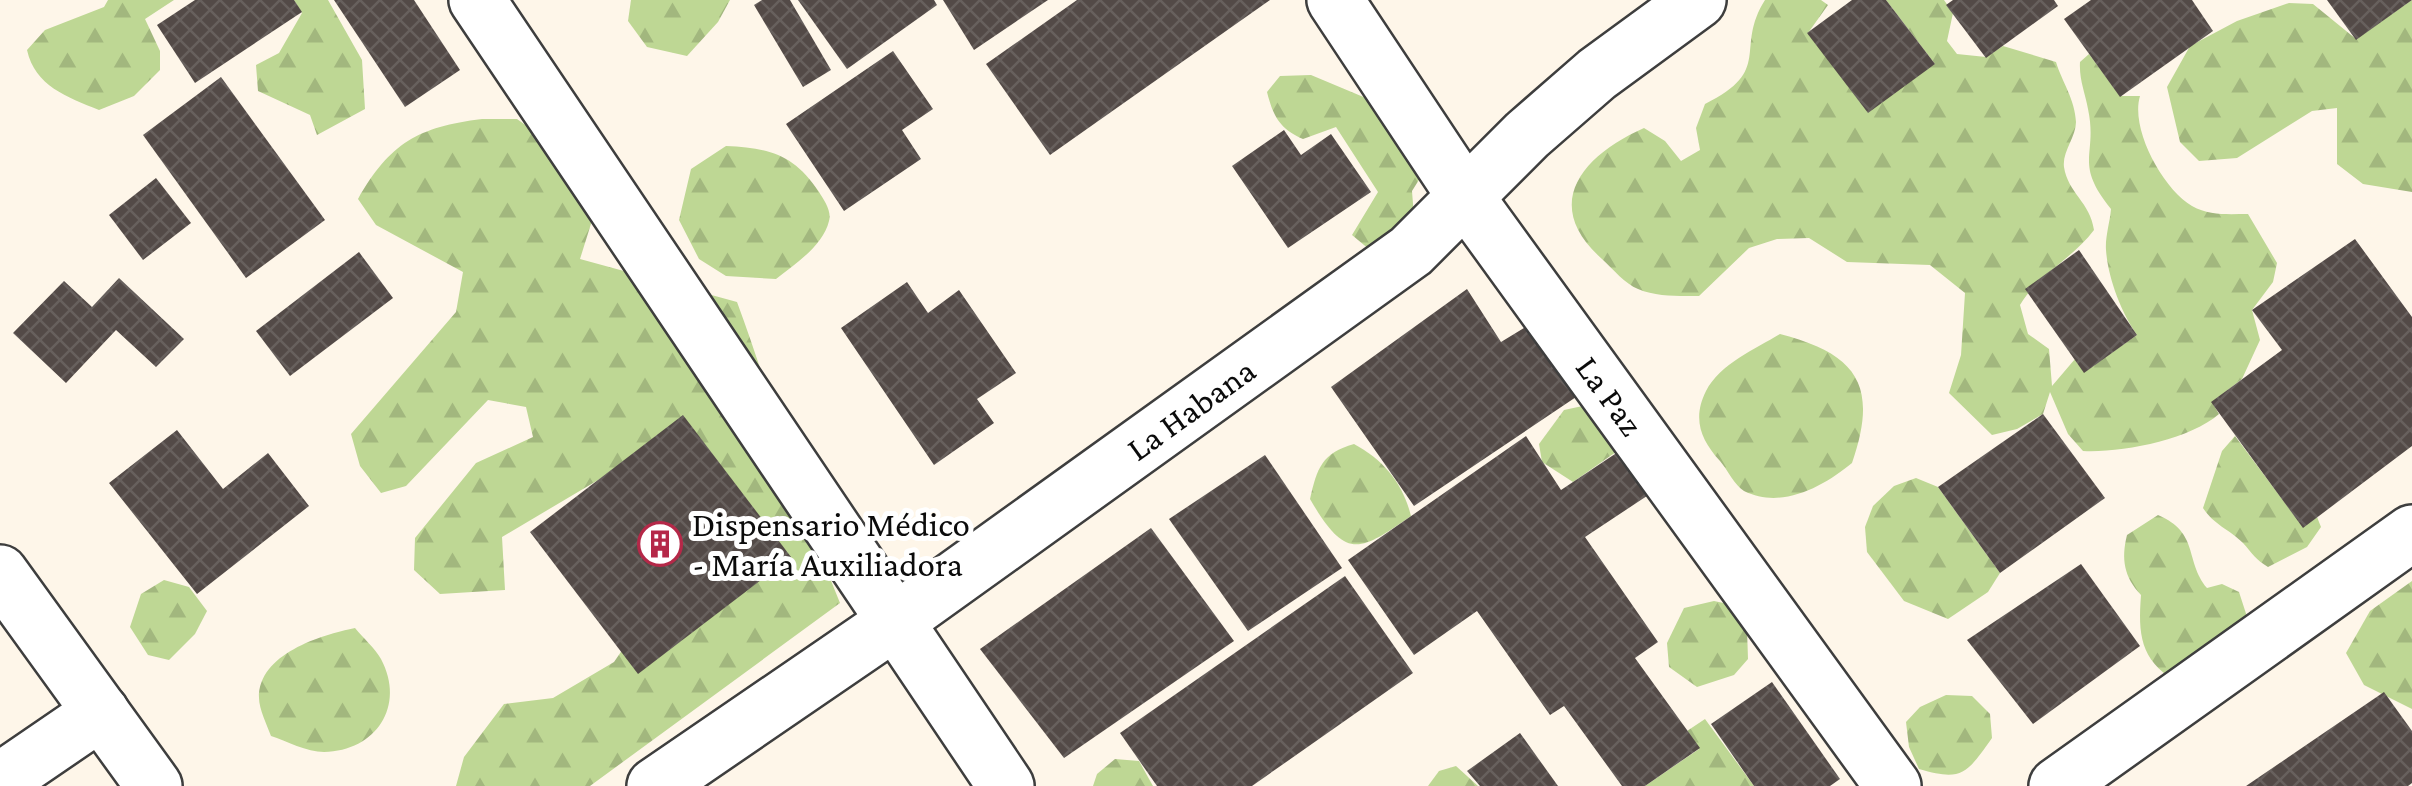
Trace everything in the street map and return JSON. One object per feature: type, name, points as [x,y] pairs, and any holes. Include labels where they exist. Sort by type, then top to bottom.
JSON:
[{"type":"street","points":[[477,0],[1006,786]]},
{"type":"street","name":"La Paz","points":[[1336,0],[1465,196],[1893,786]]},
{"type":"street","name":"La Habana","points":[[655,786],[896,621],[1411,250],[1598,74],[1698,0]]},
{"type":"street","points":[[2057,786],[2412,532]]},
{"type":"street","points":[[0,573],[154,786]]},
{"type":"street","points":[[0,780],[101,712]]},
{"type":"green space","points":[[108,0],[174,0],[145,19],[160,51],[160,70],[134,96],[99,110],[54,89],[37,73],[27,50],[45,30],[104,7]]},
{"type":"green space","points":[[294,0],[328,0],[362,60],[365,109],[317,135],[310,115],[258,91],[256,65],[279,53],[302,13]]},
{"type":"green space","points":[[631,0],[730,0],[718,22],[687,56],[647,47],[628,21]]},
{"type":"green space","points":[[1765,0],[1821,0],[1828,5],[1808,33],[1935,64],[1886,0],[1944,0],[1953,13],[1947,41],[1957,54],[1986,57],[2003,46],[2056,62],[2076,122],[2065,156],[2066,176],[2094,230],[2036,284],[2020,305],[2028,334],[2049,349],[2052,386],[2075,359],[2084,372],[2137,335],[2109,272],[2106,245],[2111,209],[2090,169],[2090,125],[2080,62],[2089,54],[2120,96],[2140,96],[2138,110],[2144,141],[2170,186],[2199,209],[2248,214],[2277,263],[2273,282],[2252,310],[2260,340],[2242,379],[2212,402],[2219,414],[2173,438],[2116,450],[2083,451],[2068,434],[2050,392],[2043,414],[2017,429],[1992,435],[1949,393],[1961,355],[1965,293],[1930,265],[1847,262],[1809,238],[1777,239],[1749,248],[1699,296],[1645,292],[1619,276],[1584,239],[1574,219],[1572,200],[1577,183],[1603,152],[1644,128],[1665,141],[1681,161],[1700,150],[1696,128],[1705,104],[1726,92],[1746,69],[1756,17]]},
{"type":"green space","points":[[2412,0],[2412,192],[2363,184],[2337,164],[2337,108],[2312,111],[2237,158],[2199,161],[2180,142],[2167,87],[2190,46],[2237,21],[2289,3],[2313,4],[2356,39]]},
{"type":"green space","points":[[1311,75],[1373,101],[1422,175],[1412,191],[1415,230],[1376,255],[1352,235],[1378,192],[1336,127],[1303,139],[1283,126],[1272,108],[1267,92],[1280,76]]},
{"type":"green space","points":[[482,119],[517,119],[556,147],[595,211],[580,259],[737,302],[840,603],[590,786],[456,786],[464,757],[504,704],[553,698],[614,662],[649,611],[637,457],[502,537],[505,590],[440,594],[414,570],[415,538],[476,463],[533,437],[526,407],[488,400],[406,486],[381,493],[360,466],[351,434],[456,312],[463,272],[376,225],[358,199],[382,164],[408,141],[440,127]]},
{"type":"green space","points":[[726,146],[768,151],[790,161],[810,179],[828,210],[829,221],[821,238],[776,279],[726,276],[699,259],[679,220],[691,169]]},
{"type":"green space","points":[[1780,334],[1806,342],[1844,363],[1855,377],[1863,413],[1852,463],[1816,487],[1773,498],[1744,491],[1737,485],[1713,453],[1699,420],[1702,401],[1712,381],[1739,358]]},
{"type":"green space","points":[[1592,404],[1627,436],[1616,452],[1573,482],[1542,462],[1539,444],[1564,410]]},
{"type":"green space","points":[[2235,436],[2303,527],[2317,517],[2321,527],[2307,547],[2268,567],[2203,508],[2222,451]]},
{"type":"green space","points":[[1354,444],[1391,474],[1411,516],[1366,543],[1354,544],[1334,533],[1310,499],[1323,463],[1335,452]]},
{"type":"green space","points":[[1916,478],[1938,487],[2000,573],[1988,592],[1948,619],[1904,601],[1867,552],[1865,527],[1873,506],[1894,486]]},
{"type":"green space","points":[[2158,515],[2180,530],[2207,588],[2222,584],[2239,592],[2251,629],[2175,681],[2148,654],[2141,634],[2141,595],[2124,560],[2127,535]]},
{"type":"green space","points":[[164,580],[189,587],[207,611],[195,634],[169,660],[148,655],[130,627],[141,594]]},
{"type":"green space","points":[[2412,581],[2412,709],[2364,685],[2346,653],[2370,611]]},
{"type":"green space","points":[[1714,601],[1733,605],[1747,629],[1748,659],[1734,675],[1697,687],[1669,667],[1667,643],[1684,608]]},
{"type":"green space","points":[[355,628],[378,655],[388,676],[388,709],[381,723],[358,744],[342,750],[324,752],[271,736],[259,698],[269,669],[294,649]]},
{"type":"green space","points":[[1946,695],[1972,696],[1990,714],[1992,738],[1970,767],[1945,775],[1919,769],[1909,747],[1906,722],[1920,707]]},
{"type":"green space","points":[[1705,719],[1754,786],[1645,786],[1699,749],[1687,731]]},
{"type":"green space","points":[[1115,759],[1139,761],[1153,786],[1093,786],[1097,774]]},
{"type":"green space","points":[[1456,766],[1478,786],[1428,786],[1439,771]]},
{"type":"building","points":[[195,0],[294,0],[302,12],[195,83],[157,25]]},
{"type":"building","points":[[334,0],[414,0],[460,70],[405,107]]},
{"type":"building","points":[[762,0],[790,0],[831,70],[803,87],[754,5]]},
{"type":"building","points":[[798,0],[934,0],[937,5],[847,69]]},
{"type":"building","points":[[943,0],[1048,0],[974,50]]},
{"type":"building","points":[[1077,0],[1270,0],[1050,155],[986,64]]},
{"type":"building","points":[[1852,0],[1886,0],[1935,64],[1868,113],[1807,33]]},
{"type":"building","points":[[1953,0],[2054,0],[2058,6],[1986,58],[1946,5]]},
{"type":"building","points":[[2091,0],[2192,0],[2213,31],[2120,97],[2064,19]]},
{"type":"building","points":[[2327,0],[2412,0],[2356,40]]},
{"type":"building","points":[[893,51],[933,109],[902,130],[921,159],[844,211],[786,124]]},
{"type":"building","points":[[221,77],[325,220],[246,278],[143,135]]},
{"type":"building","points":[[1284,130],[1301,155],[1331,134],[1371,192],[1288,248],[1232,166]]},
{"type":"building","points":[[156,178],[191,223],[143,260],[109,215]]},
{"type":"building","points":[[2355,239],[2412,317],[2412,446],[2303,528],[2211,402],[2282,350],[2252,310]]},
{"type":"building","points":[[2079,250],[2137,335],[2084,373],[2025,289]]},
{"type":"building","points":[[359,252],[393,298],[290,376],[256,331]]},
{"type":"building","points":[[119,278],[184,339],[156,367],[116,330],[66,383],[13,333],[64,281],[92,307]]},
{"type":"building","points":[[907,282],[928,313],[959,290],[1016,373],[977,399],[994,423],[934,465],[841,328]]},
{"type":"building","points":[[1467,289],[1501,342],[1532,323],[1579,395],[1414,506],[1331,387]]},
{"type":"building","points":[[2043,414],[2105,498],[2000,573],[1938,487]]},
{"type":"building","name":"Dispensario Médico - María Auxiliadora","points":[[683,415],[791,557],[638,674],[530,532]]},
{"type":"building","points":[[177,430],[223,489],[268,453],[309,506],[197,594],[109,483]]},
{"type":"building","points":[[1526,436],[1561,490],[1633,442],[1662,486],[1585,537],[1658,642],[1635,658],[1700,748],[1645,786],[1622,786],[1564,706],[1550,715],[1477,611],[1414,655],[1348,560]]},
{"type":"building","points":[[1265,455],[1342,568],[1248,631],[1169,519]]},
{"type":"building","points":[[1151,528],[1234,641],[1064,758],[980,649]]},
{"type":"building","points":[[2081,564],[2140,646],[2033,724],[1967,640]]},
{"type":"building","points":[[1345,576],[1413,673],[1252,786],[1157,786],[1120,733]]},
{"type":"building","points":[[1772,682],[1840,779],[1830,786],[1754,786],[1711,724]]},
{"type":"building","points":[[2384,692],[2412,731],[2412,783],[2408,786],[2246,786]]},
{"type":"building","points":[[1520,733],[1558,786],[1480,786],[1467,771]]},
{"type":"place","name":"Dispensario Médico - María Auxiliadora","points":[[660,544]]}]
